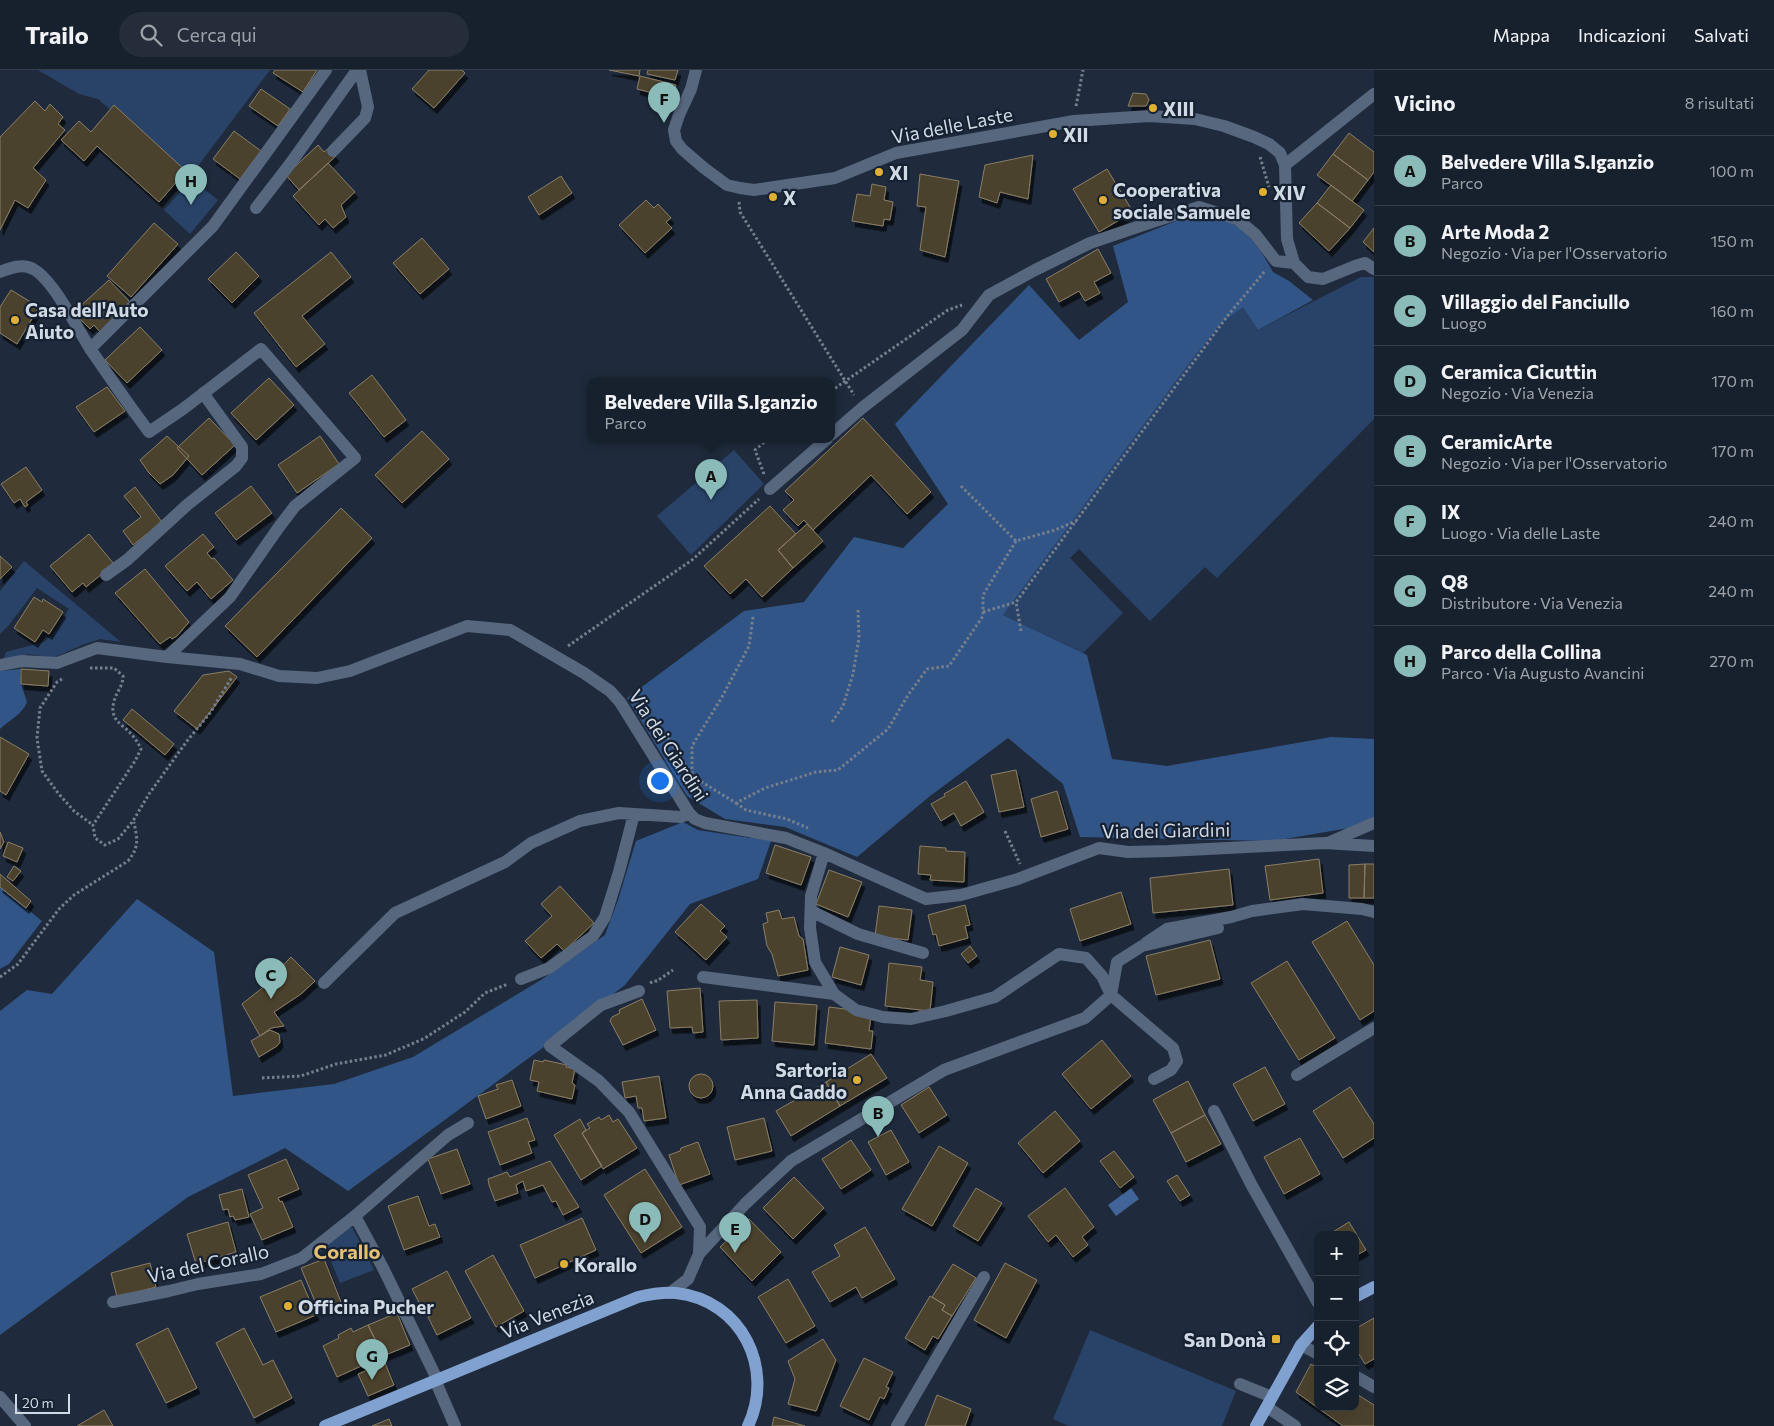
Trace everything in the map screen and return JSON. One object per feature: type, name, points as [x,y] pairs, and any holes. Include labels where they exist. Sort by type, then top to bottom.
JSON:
[{"type":"main road","points":[[1359,1295],[1374,1287]]},
{"type":"main road","name":"Via Venezia","points":[[325,1426],[638,1297],[655,1293],[693,1296],[718,1308],[735,1323],[749,1344],[757,1371],[757,1403],[748,1426]]},
{"type":"main road","points":[[1256,1426],[1300,1345],[1314,1330]]},
{"type":"street","points":[[90,349],[213,226],[326,70]]},
{"type":"street","points":[[333,151],[365,118],[368,107],[358,70]]},
{"type":"street","points":[[256,208],[358,70]]},
{"type":"street","name":"Via delle Laste","points":[[696,70],[691,89],[674,130],[676,141],[682,149],[704,168],[727,185],[740,188],[754,190],[835,178],[896,153],[1074,122],[1150,116],[1195,119],[1224,126],[1254,137],[1269,144],[1280,153],[1285,166]]},
{"type":"street","points":[[1374,94],[1285,166],[1287,240],[1294,263],[1308,277],[1323,278],[1365,263],[1374,269]]},
{"type":"street","points":[[835,432],[862,408],[962,330],[989,295],[1090,243],[1200,207],[1237,219],[1256,234],[1276,261],[1294,263]]},
{"type":"street","points":[[0,272],[17,266],[32,268],[41,275],[58,297],[90,349],[149,432],[261,349],[355,458],[295,506],[230,597],[167,657]]},
{"type":"street","points":[[106,575],[127,560],[187,505],[236,466],[242,458],[242,447],[203,393]]},
{"type":"street","points":[[770,489],[822,443]]},
{"type":"street","name":"Via dei Giardini","points":[[0,664],[22,661],[57,663],[97,648],[240,664],[279,676],[317,678],[350,672],[467,626],[510,630],[584,673],[610,691],[629,716],[695,819],[705,823],[786,838],[926,898],[961,895],[1026,876],[1099,848],[1128,852],[1326,844],[1374,846]]},
{"type":"street","points":[[324,983],[395,912],[505,862],[531,843],[580,821],[619,813],[681,817],[690,813]]},
{"type":"street","points":[[521,979],[549,968],[593,936],[605,917],[634,814]]},
{"type":"street","name":"Via dei Giardini","points":[[1326,844],[1374,823]]},
{"type":"street","points":[[824,853],[811,896],[810,928],[815,962],[834,994],[856,1010],[883,1017],[911,1019],[995,997],[1060,954],[1086,958],[1102,976],[1111,995],[1173,1048],[1177,1061],[1174,1066],[1171,1070],[1154,1079]]},
{"type":"street","points":[[670,1293],[688,1279],[699,1254],[745,1204],[791,1160],[944,1070],[1085,1018],[1111,995],[1117,962],[1166,929],[1261,910],[1303,904],[1362,909],[1374,912]]},
{"type":"street","points":[[811,911],[858,934],[923,953]]},
{"type":"street","points":[[1142,946],[1218,928]]},
{"type":"street","points":[[703,977],[834,994]]},
{"type":"street","points":[[639,991],[601,1005],[550,1046],[599,1081],[628,1112],[700,1227],[699,1254]]},
{"type":"street","points":[[1297,1075],[1374,1028]]},
{"type":"street","points":[[1214,1111],[1251,1184],[1314,1296]]},
{"type":"street","name":"Via del Corallo","points":[[113,1302],[169,1292],[198,1284],[261,1274],[302,1258],[355,1216],[448,1134],[468,1123]]},
{"type":"street","points":[[355,1216],[383,1268],[436,1379],[456,1426]]},
{"type":"street","points":[[897,1426],[984,1277]]},
{"type":"street","points":[[1300,1345],[1314,1352]]},
{"type":"street","points":[[1359,1378],[1372,1383]]},
{"type":"street","points":[[1240,1384],[1269,1402],[1295,1426]]},
{"type":"street","points":[[0,1397],[25,1426]]},
{"type":"path","points":[[1074,122],[1082,70]]},
{"type":"path","points":[[740,188],[738,207],[740,212],[856,397]]},
{"type":"path","points":[[983,612],[1016,602],[1229,314],[1265,271],[1263,263]]},
{"type":"path","points":[[835,388],[948,310],[964,304]]},
{"type":"path","points":[[564,650],[692,560],[770,489],[755,450],[763,443]]},
{"type":"path","points":[[961,486],[1016,541]]},
{"type":"path","points":[[665,733],[692,776],[736,803],[765,788],[816,772],[838,770],[888,729],[908,695],[927,669],[949,666],[983,616],[983,595],[1016,541],[1055,530],[1076,520]]},
{"type":"path","points":[[1016,602],[1022,631]]},
{"type":"path","points":[[832,722],[843,706],[853,674],[859,638],[858,610]]},
{"type":"path","points":[[692,776],[692,746],[722,698],[749,646],[753,617]]},
{"type":"path","points":[[82,670],[97,667],[114,668],[123,676],[123,683],[114,699],[115,721],[132,735],[141,749],[93,825],[95,838],[105,845],[118,839],[133,821],[149,794],[186,741],[210,713],[240,664]]},
{"type":"path","points":[[68,675],[57,682],[40,708],[37,738],[42,771],[58,794],[74,811],[93,825]]},
{"type":"path","points":[[0,977],[18,964],[59,909],[74,895],[128,861],[134,853],[138,842],[133,821]]},
{"type":"path","points":[[1005,831],[1026,876]]},
{"type":"path","points":[[639,991],[673,970]]},
{"type":"path","points":[[262,1078],[301,1076],[336,1064],[386,1055],[425,1038],[465,1012],[485,993],[521,979]]},
{"type":"shaded area","points":[[38,70],[270,70],[189,178],[98,99],[79,94]]},
{"type":"shaded area","points":[[190,181],[195,182],[218,200],[190,234],[164,210]]},
{"type":"shaded area","points":[[1201,217],[1230,222],[1245,231],[1262,253],[1273,272],[1289,281],[1313,300],[1258,330],[1243,307],[1221,323],[1187,366],[1003,615],[1087,655],[1112,759],[1167,766],[1331,737],[1374,739],[1374,817],[1349,828],[1273,841],[1080,837],[1063,784],[1008,738],[930,796],[857,857],[785,827],[725,819],[687,796],[627,698],[744,611],[804,602],[854,537],[903,548],[948,504],[895,424],[1029,285],[1079,340],[1128,302],[1113,246],[1176,221]]},
{"type":"shaded area","points":[[1361,277],[1374,277],[1374,419],[1217,578],[1205,567],[1150,621],[1079,549],[1070,558],[1123,613],[1083,653],[1003,615],[1187,365],[1221,323],[1243,306],[1258,330]]},
{"type":"shaded area","points":[[734,450],[764,484],[691,555],[657,516]]},
{"type":"shaded area","points":[[24,561],[121,642],[100,639],[53,658],[29,654],[3,660],[6,652],[44,642],[53,634],[69,609],[37,588],[0,634],[0,591]]},
{"type":"shaded area","points":[[20,669],[21,684],[27,702],[19,713],[0,729],[0,671]]},
{"type":"shaded area","points":[[683,822],[698,830],[750,838],[757,837],[771,841],[758,879],[690,904],[625,985],[552,1041],[348,1191],[285,1148],[188,1197],[0,1335],[0,1011],[27,990],[52,994],[137,899],[214,952],[233,1096],[334,1084],[413,1057],[541,980],[605,935],[636,841]]},
{"type":"shaded area","points":[[0,887],[42,921],[9,964],[0,969]]},
{"type":"shaded area","points":[[1131,1188],[1139,1199],[1116,1216],[1108,1205]]},
{"type":"shaded area","points":[[352,1227],[374,1270],[340,1283],[324,1245],[346,1229]]},
{"type":"shaded area","points":[[1090,1330],[1236,1391],[1222,1426],[1069,1426],[1053,1419]]},
{"type":"building","points":[[275,70],[317,70],[303,92],[273,73]]},
{"type":"building","points":[[429,70],[462,70],[465,73],[434,108],[412,89]]},
{"type":"building","points":[[609,70],[640,70],[639,76]]},
{"type":"building","points":[[648,70],[678,70],[675,80],[647,74]]},
{"type":"building","points":[[640,76],[676,85],[673,98],[637,89]]},
{"type":"building","points":[[261,89],[290,109],[278,126],[249,106]]},
{"type":"building","points":[[1133,93],[1146,94],[1149,100],[1146,106],[1128,106]]},
{"type":"building","points":[[35,101],[45,111],[50,104],[63,117],[58,124],[65,130],[33,168],[46,180],[28,208],[15,200],[0,230],[0,137]]},
{"type":"building","points":[[114,105],[186,171],[159,202],[97,146],[84,161],[61,140],[79,121],[91,132]]},
{"type":"building","points":[[234,131],[261,151],[240,179],[213,159]]},
{"type":"building","points":[[1349,133],[1374,152],[1374,172],[1368,180],[1333,154]]},
{"type":"building","points":[[318,145],[324,152],[329,148],[336,156],[299,190],[286,175]]},
{"type":"building","points":[[1333,154],[1368,180],[1352,201],[1317,175]]},
{"type":"building","points":[[1033,155],[1028,199],[1000,192],[997,203],[979,197],[985,165]]},
{"type":"building","points":[[328,163],[355,192],[341,205],[346,217],[333,228],[325,219],[319,225],[293,196]]},
{"type":"building","name":"Cooperativa sociale Samuele","points":[[1107,169],[1133,212],[1099,232],[1073,189]]},
{"type":"building","points":[[920,174],[959,181],[945,257],[920,250],[926,207],[917,206]]},
{"type":"building","points":[[561,176],[572,193],[539,215],[528,197]]},
{"type":"building","points":[[872,184],[886,187],[884,200],[893,202],[890,220],[884,219],[883,226],[852,221],[857,194],[870,196]]},
{"type":"building","points":[[1331,185],[1364,210],[1350,228],[1317,203]]},
{"type":"building","points":[[646,200],[654,208],[658,204],[671,218],[666,222],[672,228],[645,253],[619,225]]},
{"type":"building","points":[[1317,203],[1350,228],[1329,251],[1299,223]]},
{"type":"building","points":[[154,223],[178,244],[131,297],[107,276]]},
{"type":"building","points":[[1374,228],[1374,252],[1363,242]]},
{"type":"building","points":[[422,238],[449,269],[420,294],[393,263]]},
{"type":"building","points":[[1098,249],[1111,273],[1094,282],[1100,293],[1085,301],[1079,291],[1059,302],[1046,279]]},
{"type":"building","points":[[236,252],[259,276],[232,303],[208,279]]},
{"type":"building","points":[[331,252],[351,277],[302,316],[325,344],[296,367],[254,313]]},
{"type":"building","points":[[109,280],[131,303],[100,332],[94,325],[90,329],[79,318],[83,315],[77,309]]},
{"type":"building","name":"Casa dell'Auto Aiuto","points":[[11,290],[39,307],[17,344],[0,333],[0,307]]},
{"type":"building","points":[[140,327],[162,350],[127,383],[105,360]]},
{"type":"building","points":[[372,375],[406,420],[384,437],[349,393]]},
{"type":"building","points":[[269,378],[294,405],[256,440],[231,413]]},
{"type":"building","points":[[107,387],[125,411],[94,432],[76,407]]},
{"type":"building","points":[[209,418],[235,445],[202,475],[177,448]]},
{"type":"building","points":[[863,418],[931,492],[907,514],[871,475],[813,530],[804,520],[798,526],[783,510],[794,500],[785,491]]},
{"type":"building","points":[[422,431],[449,459],[402,503],[375,475]]},
{"type":"building","points":[[167,436],[189,456],[173,475],[160,484],[140,460]]},
{"type":"building","points":[[320,436],[339,464],[297,493],[278,465]]},
{"type":"building","points":[[26,467],[42,490],[26,502],[28,505],[25,507],[20,499],[14,503],[1,484]]},
{"type":"building","points":[[251,486],[272,513],[236,540],[215,513]]},
{"type":"building","points":[[135,487],[162,522],[133,545],[123,531],[141,517],[124,496]]},
{"type":"building","points":[[770,506],[796,534],[778,550],[793,568],[762,597],[746,579],[730,594],[704,566]]},
{"type":"building","points":[[341,508],[372,538],[257,657],[225,626]]},
{"type":"building","points":[[807,524],[823,541],[793,568],[778,550]]},
{"type":"building","points":[[89,534],[114,564],[86,587],[83,583],[72,592],[50,566]]},
{"type":"building","points":[[203,534],[214,547],[207,553],[212,559],[214,558],[233,580],[211,599],[197,582],[187,591],[165,566]]},
{"type":"building","points":[[0,556],[12,567],[0,579]]},
{"type":"building","points":[[145,569],[189,622],[177,636],[172,639],[170,637],[160,644],[115,593]]},
{"type":"building","points":[[34,597],[42,602],[43,599],[63,612],[49,634],[43,630],[35,642],[14,628]]},
{"type":"building","points":[[21,669],[49,671],[48,686],[21,684]]},
{"type":"building","points":[[229,671],[237,677],[197,729],[174,711],[203,675]]},
{"type":"building","points":[[132,709],[174,744],[165,755],[123,720]]},
{"type":"building","points":[[0,737],[29,754],[6,795],[0,791]]},
{"type":"building","points":[[1016,770],[1024,807],[999,812],[991,775]]},
{"type":"building","points":[[966,781],[984,812],[961,826],[954,813],[941,821],[931,804]]},
{"type":"building","points":[[1057,791],[1068,829],[1041,837],[1031,799]]},
{"type":"building","points":[[0,832],[4,842],[0,849]]},
{"type":"building","points":[[8,842],[23,848],[17,862],[3,856]]},
{"type":"building","points":[[775,845],[811,857],[801,885],[766,873]]},
{"type":"building","points":[[920,846],[946,848],[946,851],[965,852],[964,882],[930,880],[931,875],[918,874]]},
{"type":"building","points":[[1319,859],[1323,893],[1270,900],[1265,866]]},
{"type":"building","points":[[1365,864],[1374,864],[1374,898],[1364,898]]},
{"type":"building","points":[[1365,864],[1364,898],[1349,898],[1349,865]]},
{"type":"building","points":[[14,866],[21,871],[13,881],[7,877]]},
{"type":"building","points":[[1229,869],[1233,905],[1153,913],[1150,878]]},
{"type":"building","points":[[829,870],[862,882],[848,917],[816,904]]},
{"type":"building","points":[[0,874],[31,901],[26,908],[0,887]]},
{"type":"building","points":[[560,886],[594,923],[564,951],[557,944],[541,958],[525,941],[552,916],[541,904]]},
{"type":"building","points":[[1121,892],[1131,924],[1080,941],[1070,909]]},
{"type":"building","points":[[701,904],[725,926],[720,931],[727,937],[706,960],[675,932]]},
{"type":"building","points":[[965,905],[970,925],[965,926],[968,938],[939,946],[936,934],[933,935],[928,915]]},
{"type":"building","points":[[879,906],[912,910],[908,940],[875,936]]},
{"type":"building","points":[[779,910],[782,919],[794,917],[799,936],[803,939],[808,970],[778,976],[772,954],[767,946],[763,924],[768,922],[766,913]]},
{"type":"building","points":[[1347,921],[1374,965],[1374,1011],[1360,1020],[1312,942]]},
{"type":"building","points":[[1210,940],[1220,979],[1156,995],[1146,956]]},
{"type":"building","points":[[970,946],[977,956],[968,963],[961,954]]},
{"type":"building","points":[[840,947],[869,955],[861,985],[832,977]]},
{"type":"building","points":[[291,957],[315,981],[301,994],[274,1012],[284,1026],[271,1028],[260,1036],[242,1004],[261,989]]},
{"type":"building","points":[[1287,961],[1335,1038],[1299,1060],[1251,983]]},
{"type":"building","points":[[889,963],[922,967],[920,980],[933,982],[930,1011],[885,1006]]},
{"type":"building","points":[[700,988],[703,1032],[693,1033],[692,1027],[670,1028],[667,991]]},
{"type":"building","points":[[642,999],[656,1030],[623,1045],[610,1021],[612,1017],[620,1013],[619,1010]]},
{"type":"building","points":[[757,1000],[758,1038],[721,1040],[719,1001]]},
{"type":"building","points":[[775,1002],[817,1005],[814,1045],[772,1041]]},
{"type":"building","points":[[829,1007],[853,1010],[871,1016],[869,1031],[873,1031],[871,1049],[825,1043]]},
{"type":"building","points":[[270,1030],[279,1034],[280,1042],[277,1046],[259,1057],[251,1041]]},
{"type":"building","points":[[1102,1040],[1131,1076],[1091,1109],[1062,1074]]},
{"type":"building","name":"Sartoria Anna Gaddo","points":[[871,1054],[887,1078],[840,1106],[826,1082]]},
{"type":"building","points":[[534,1060],[567,1065],[566,1067],[575,1069],[572,1083],[575,1085],[572,1099],[537,1091],[539,1082],[530,1080]]},
{"type":"building","points":[[1265,1067],[1285,1104],[1253,1121],[1233,1084]]},
{"type":"building","points":[[701,1074],[709,1078],[713,1086],[709,1094],[701,1098],[693,1094],[689,1086],[693,1078]]},
{"type":"building","points":[[659,1076],[666,1118],[644,1121],[642,1108],[638,1108],[636,1096],[625,1098],[622,1082]]},
{"type":"building","points":[[512,1080],[521,1106],[486,1119],[478,1096],[498,1089],[496,1085]]},
{"type":"building","points":[[1188,1081],[1205,1115],[1171,1133],[1153,1100]]},
{"type":"building","points":[[826,1082],[840,1106],[791,1136],[776,1111]]},
{"type":"building","points":[[929,1087],[947,1115],[919,1133],[901,1105]]},
{"type":"building","points":[[1350,1087],[1374,1124],[1374,1138],[1343,1158],[1313,1111]]},
{"type":"building","points":[[1055,1111],[1080,1141],[1043,1173],[1018,1143]]},
{"type":"building","points":[[609,1115],[613,1122],[618,1119],[637,1148],[603,1169],[582,1133],[590,1128],[587,1124],[599,1117],[601,1120]]},
{"type":"building","points":[[1205,1115],[1221,1144],[1186,1162],[1171,1133]]},
{"type":"building","points":[[527,1118],[535,1140],[528,1142],[532,1153],[500,1165],[488,1132]]},
{"type":"building","points":[[764,1118],[772,1151],[735,1160],[727,1127]]},
{"type":"building","points":[[580,1119],[586,1130],[582,1133],[602,1166],[581,1180],[554,1135]]},
{"type":"building","points":[[891,1130],[909,1162],[886,1175],[868,1142]]},
{"type":"building","points":[[1300,1138],[1320,1174],[1284,1194],[1264,1157]]},
{"type":"building","points":[[851,1140],[871,1170],[841,1189],[822,1159]]},
{"type":"building","points":[[698,1142],[710,1174],[679,1185],[669,1155]]},
{"type":"building","points":[[939,1146],[968,1163],[932,1226],[902,1209]]},
{"type":"building","points":[[457,1149],[470,1184],[441,1194],[428,1159]]},
{"type":"building","points":[[1114,1151],[1134,1177],[1120,1188],[1100,1161]]},
{"type":"building","points":[[286,1159],[299,1189],[278,1198],[280,1202],[282,1201],[293,1227],[262,1240],[250,1214],[263,1208],[248,1175]]},
{"type":"building","points":[[550,1161],[579,1207],[563,1215],[556,1201],[552,1202],[543,1185],[526,1191],[523,1181],[516,1185],[518,1193],[495,1201],[488,1179],[507,1172],[510,1177]]},
{"type":"building","points":[[645,1169],[682,1227],[641,1253],[604,1195]]},
{"type":"building","points":[[1177,1175],[1190,1195],[1180,1201],[1167,1181]]},
{"type":"building","points":[[794,1177],[824,1208],[793,1239],[763,1208]]},
{"type":"building","points":[[976,1188],[1002,1203],[978,1241],[953,1226]]},
{"type":"building","points":[[1065,1188],[1094,1227],[1082,1237],[1088,1245],[1073,1257],[1056,1235],[1048,1242],[1028,1216]]},
{"type":"building","points":[[242,1189],[249,1217],[235,1220],[233,1216],[230,1217],[228,1209],[223,1210],[219,1195]]},
{"type":"building","points":[[418,1196],[429,1226],[435,1224],[440,1237],[404,1250],[388,1206]]},
{"type":"building","points":[[582,1218],[596,1250],[535,1278],[520,1245]]},
{"type":"building","points":[[749,1219],[781,1252],[752,1281],[720,1247]]},
{"type":"building","points":[[228,1222],[236,1252],[196,1264],[187,1234]]},
{"type":"building","points":[[1349,1222],[1354,1231],[1334,1231]]},
{"type":"building","points":[[865,1227],[895,1279],[862,1298],[856,1287],[830,1302],[812,1272],[840,1256],[834,1245]]},
{"type":"building","points":[[1359,1238],[1366,1250],[1359,1254]]},
{"type":"building","points":[[493,1255],[524,1311],[496,1327],[465,1271]]},
{"type":"building","points":[[324,1259],[341,1302],[319,1311],[301,1268]]},
{"type":"building","points":[[150,1263],[156,1287],[117,1297],[111,1273]]},
{"type":"building","points":[[1005,1263],[1037,1280],[1006,1338],[974,1320]]},
{"type":"building","points":[[953,1264],[976,1278],[952,1316],[942,1310],[945,1305],[932,1297]]},
{"type":"building","points":[[447,1271],[471,1318],[437,1335],[428,1317],[432,1315],[427,1305],[422,1308],[412,1289]]},
{"type":"building","points":[[788,1279],[815,1326],[786,1343],[758,1297]]},
{"type":"building","name":"Officina Pucher","points":[[301,1280],[316,1315],[276,1332],[260,1297]]},
{"type":"building","points":[[930,1296],[945,1305],[942,1310],[952,1316],[938,1339],[933,1336],[925,1350],[905,1338]]},
{"type":"building","points":[[397,1313],[410,1345],[383,1356],[368,1325]]},
{"type":"building","points":[[1374,1318],[1374,1359],[1365,1364],[1359,1354],[1359,1327]]},
{"type":"building","points":[[368,1325],[383,1356],[337,1377],[323,1346],[339,1338],[338,1335],[351,1328],[353,1332]]},
{"type":"building","points":[[168,1328],[197,1388],[166,1403],[136,1344]]},
{"type":"building","points":[[244,1328],[263,1365],[273,1360],[292,1398],[254,1418],[216,1343]]},
{"type":"building","points":[[823,1339],[836,1360],[816,1411],[788,1404],[795,1379],[788,1361]]},
{"type":"building","points":[[864,1358],[893,1372],[886,1387],[889,1388],[884,1399],[880,1397],[869,1420],[840,1406]]},
{"type":"building","points":[[385,1363],[394,1385],[368,1396],[358,1374]]},
{"type":"building","points":[[1311,1364],[1314,1366],[1314,1405],[1296,1392]]},
{"type":"building","points":[[937,1395],[971,1409],[965,1426],[925,1426]]},
{"type":"building","points":[[1359,1396],[1374,1405],[1374,1426],[1343,1426],[1322,1411],[1359,1411]]},
{"type":"building","points":[[104,1410],[113,1426],[77,1426]]},
{"type":"building","points":[[774,1417],[805,1426],[772,1426]]},
{"type":"building","points":[[389,1419],[392,1426],[372,1426]]},
{"type":"place","name":"XIII","points":[[1153,108]]},
{"type":"place","name":"IX","points":[[664,123]]},
{"type":"place","name":"XII","points":[[1053,134]]},
{"type":"place","name":"XI","points":[[879,172]]},
{"type":"place","name":"XIV","points":[[1263,192]]},
{"type":"place","name":"X","points":[[773,197]]},
{"type":"place","name":"Cooperativa sociale Samuele","points":[[1103,200]]},
{"type":"place","name":"Parco della Collina","points":[[191,205]]},
{"type":"place","name":"Casa dell'Auto Aiuto","points":[[15,320]]},
{"type":"place","name":"Belvedere Villa S.Iganzio","points":[[711,500]]},
{"type":"place","name":"Villaggio del Fanciullo","points":[[271,999]]},
{"type":"place","name":"Sartoria Anna Gaddo","points":[[857,1080]]},
{"type":"place","name":"Arte Moda 2","points":[[878,1137]]},
{"type":"place","name":"Ceramica Cicuttin","points":[[645,1243]]},
{"type":"place","name":"CeramicArte","points":[[735,1253]]},
{"type":"place","name":"Korallo","points":[[564,1264]]},
{"type":"place","name":"Officina Pucher","points":[[288,1306]]},
{"type":"place","name":"San Donà","points":[[1276,1339]]},
{"type":"place","name":"Q8","points":[[372,1380]]},
{"type":"district","name":"Corallo","points":[[347,1251]]}]
